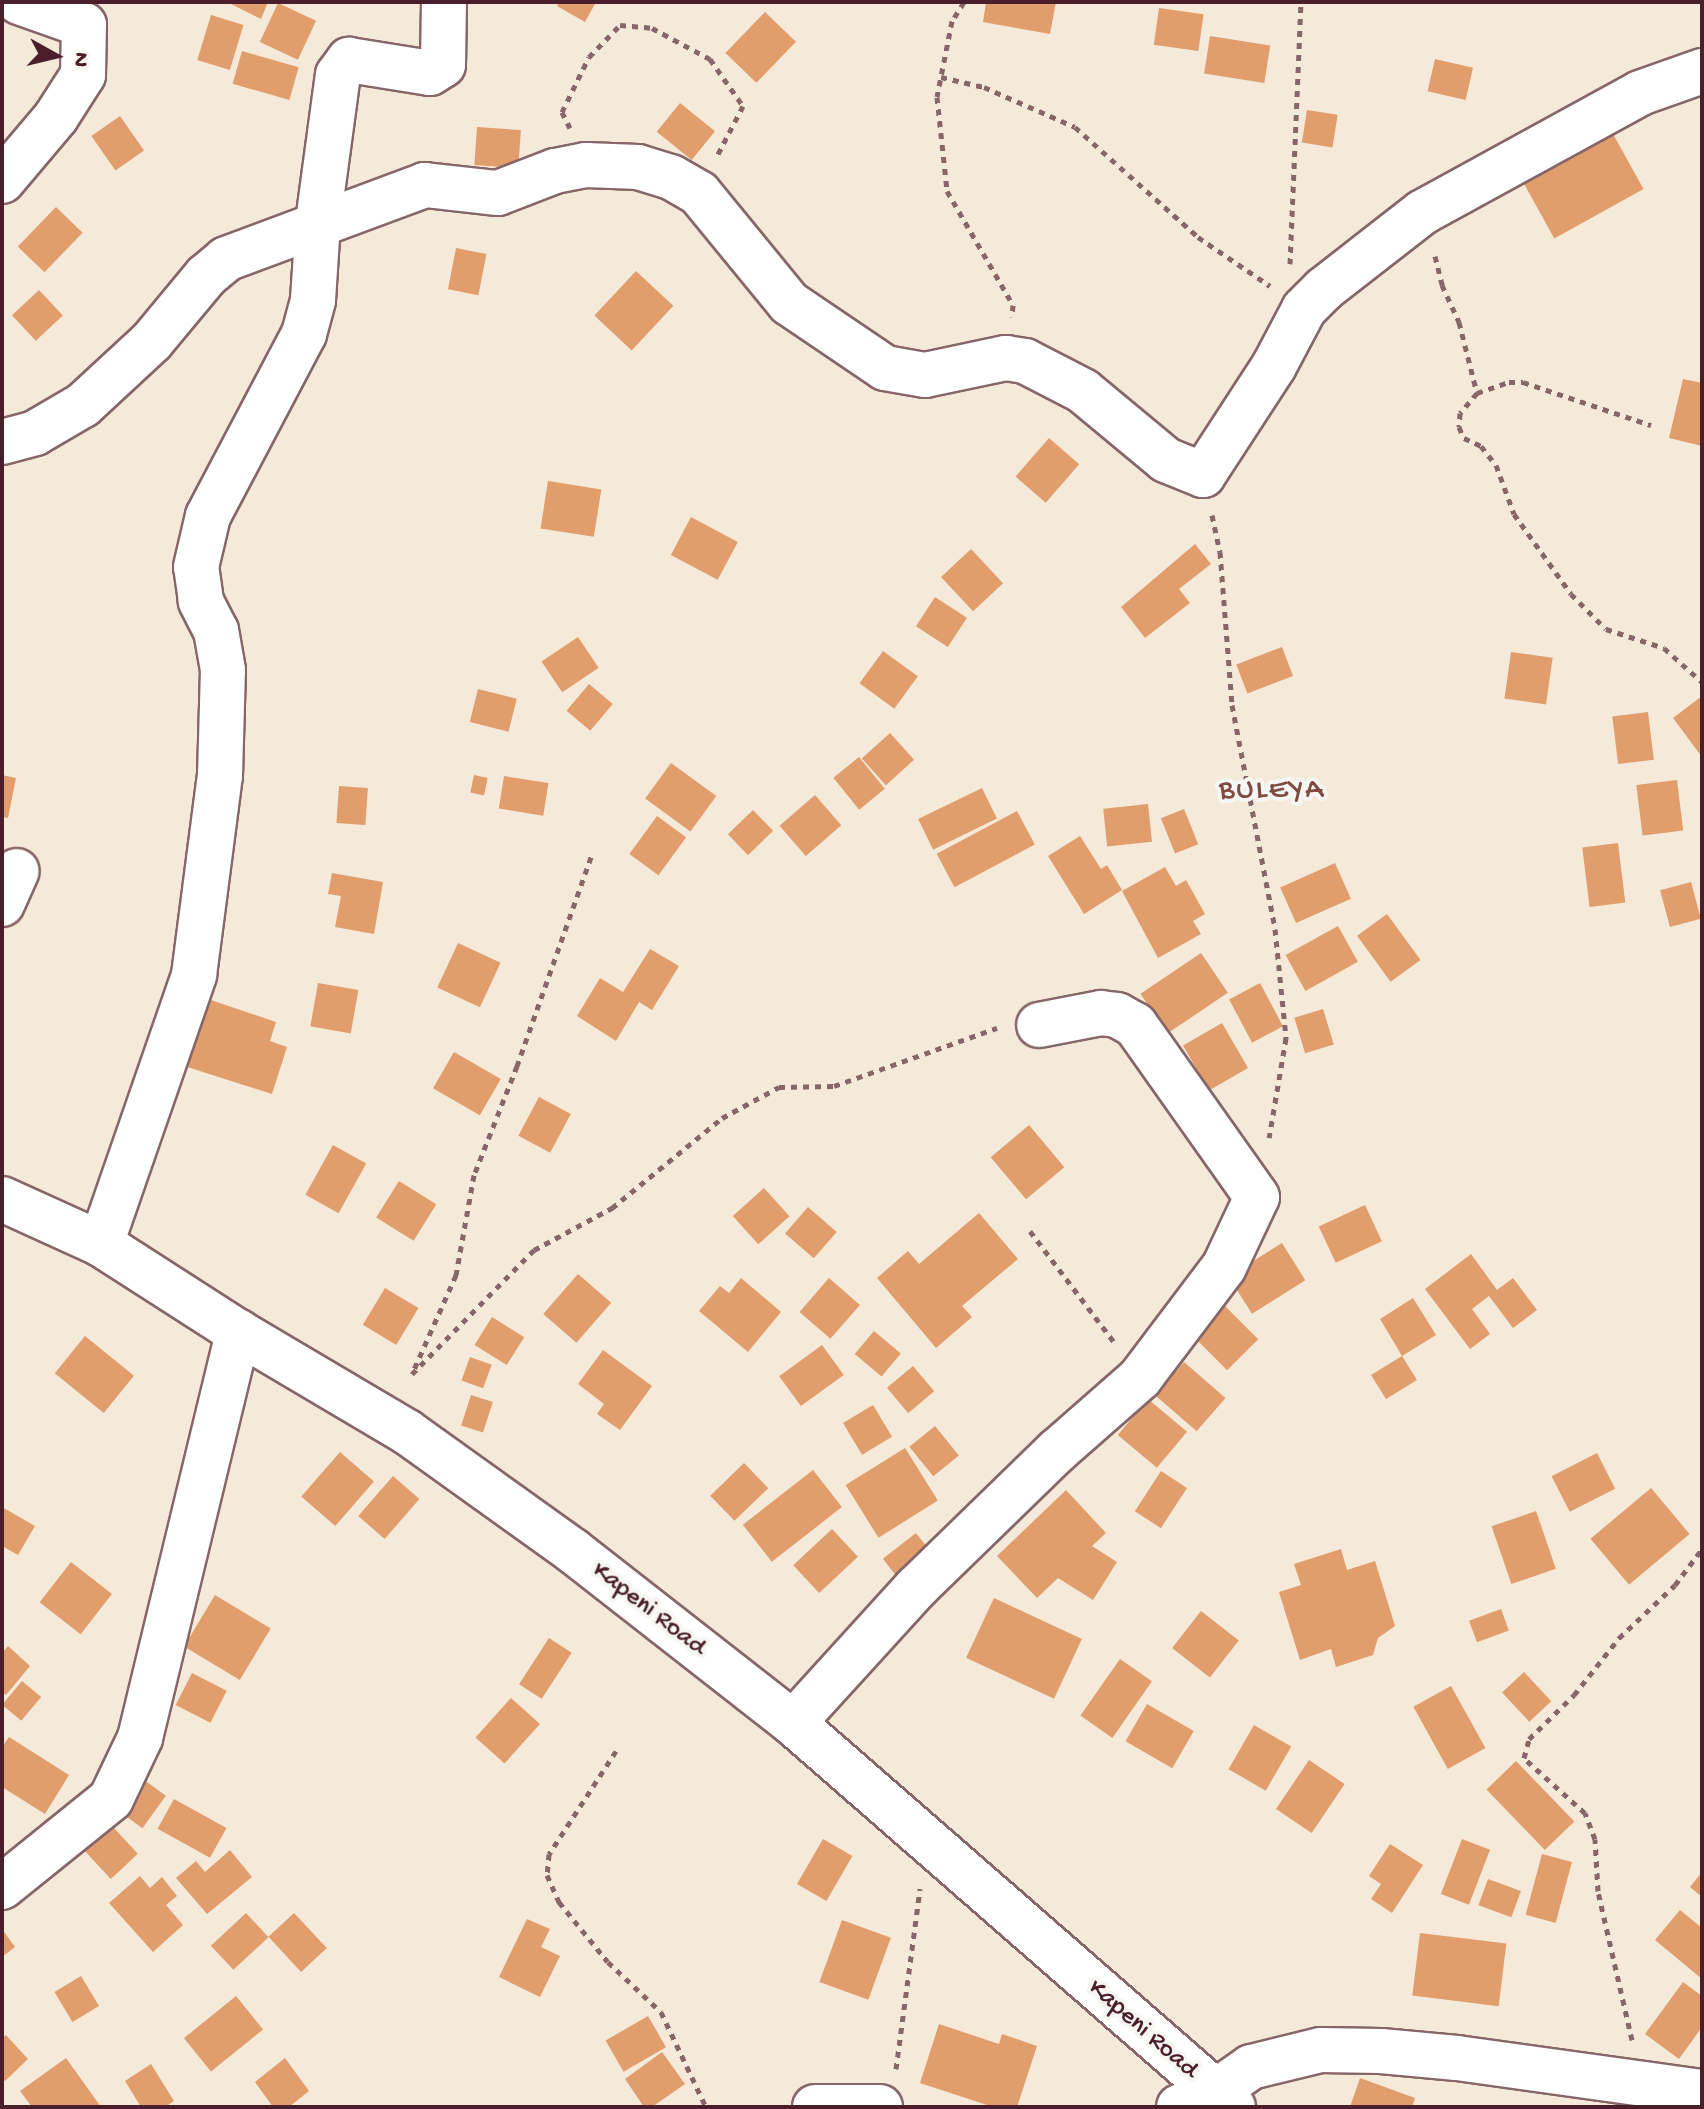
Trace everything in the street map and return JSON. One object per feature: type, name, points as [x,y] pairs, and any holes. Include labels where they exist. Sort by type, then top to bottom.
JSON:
[{"type":"street","points":[[2,181],[56,117],[83,75],[84,25],[19,2]]},
{"type":"street","points":[[101,1244],[194,975],[220,776],[223,670],[216,631],[201,601],[196,567],[208,516],[304,334],[313,300],[318,222],[338,75],[349,60],[430,73],[443,65],[444,2]]},
{"type":"street","points":[[2,442],[35,433],[83,405],[152,341],[216,265],[318,222],[425,185],[498,193],[555,171],[586,165],[638,167],[671,177],[699,193],[789,303],[885,368],[925,375],[1006,358],[1043,368],[1083,391],[1166,460],[1203,475],[1274,366],[1304,309],[1324,289],[1423,212],[1640,93],[1702,71]]},
{"type":"street","points":[[793,1723],[916,1588],[1057,1451],[1140,1378],[1224,1267],[1257,1197],[1135,1025],[1117,1015],[1101,1013],[1039,1025]]},
{"type":"street","name":"Kapeni Road","points":[[2,1199],[101,1244],[238,1332],[407,1432],[573,1551],[793,1723],[927,1836],[1209,2102]]},
{"type":"street","points":[[2,1887],[111,1799],[140,1738],[238,1332]]},
{"type":"street","points":[[1209,2102],[1251,2067],[1321,2050],[1427,2055],[1641,2081],[1702,2092]]},
{"type":"street","points":[[815,2107],[888,2092]]},
{"type":"path","points":[[964,2],[952,21],[937,97],[947,191],[1013,305],[1006,358]]},
{"type":"path","points":[[1301,2],[1289,233],[1293,294],[1304,309]]},
{"type":"path","points":[[586,165],[562,112],[589,57],[620,25],[652,28],[710,59],[743,106],[699,193]]},
{"type":"path","points":[[941,77],[984,87],[1075,127],[1198,237],[1304,309]]},
{"type":"path","points":[[1423,212],[1442,285],[1459,322],[1477,393]]},
{"type":"path","points":[[1651,425],[1523,382],[1509,382],[1477,393],[1460,413],[1459,427],[1464,438],[1481,446],[1496,465],[1514,514],[1540,556],[1571,594],[1606,629],[1664,648],[1702,682]]},
{"type":"path","points":[[1220,552],[1232,705],[1275,929],[1286,1038],[1257,1197]]},
{"type":"path","points":[[591,857],[517,1066],[474,1175],[456,1275],[412,1374],[534,1250],[612,1208],[722,1118],[779,1087],[834,1086],[1006,1024],[1039,1025]]},
{"type":"path","points":[[1030,1231],[1140,1378]]},
{"type":"path","points":[[1641,2081],[1598,1891],[1595,1839],[1585,1813],[1524,1758],[1529,1739],[1574,1695],[1619,1638],[1675,1585],[1702,1549]]},
{"type":"path","points":[[616,1751],[549,1854],[547,1875],[559,1902],[608,1962],[661,2012],[706,2107]]},
{"type":"path","points":[[888,2092],[927,1836]]},
{"type":"building","points":[[227,2],[268,2],[261,19]]},
{"type":"building","points":[[559,2],[596,2],[585,22],[557,6]]},
{"type":"building","points":[[986,2],[1056,2],[1050,34],[983,22]]},
{"type":"building","points":[[278,3],[316,21],[298,60],[260,42]]},
{"type":"building","points":[[1159,8],[1204,14],[1198,51],[1154,45]]},
{"type":"building","points":[[765,12],[796,42],[756,83],[725,53]]},
{"type":"building","points":[[211,15],[244,25],[230,70],[197,60]]},
{"type":"building","points":[[1210,36],[1270,46],[1264,83],[1204,74]]},
{"type":"building","points":[[242,51],[299,67],[289,100],[233,84]]},
{"type":"building","points":[[1435,59],[1473,68],[1466,100],[1428,91]]},
{"type":"building","points":[[680,103],[715,131],[692,160],[657,132]]},
{"type":"building","points":[[1307,110],[1338,115],[1332,147],[1302,143]]},
{"type":"building","points":[[120,116],[144,150],[115,170],[91,136]]},
{"type":"building","points":[[477,127],[521,130],[518,168],[474,165]]},
{"type":"building","points":[[1613,134],[1644,189],[1554,239],[1524,183]]},
{"type":"building","points":[[56,207],[83,233],[44,272],[18,247]]},
{"type":"building","points":[[456,248],[486,254],[478,295],[448,289]]},
{"type":"building","points":[[636,271],[673,306],[632,350],[594,316]]},
{"type":"building","points":[[39,290],[63,316],[36,341],[12,315]]},
{"type":"building","points":[[1683,379],[1702,383],[1702,446],[1669,438]]},
{"type":"building","points":[[1049,438],[1079,464],[1046,503],[1016,476]]},
{"type":"building","points":[[548,481],[601,489],[594,537],[540,528]]},
{"type":"building","points":[[691,517],[738,542],[718,580],[671,555]]},
{"type":"building","points":[[1195,544],[1211,564],[1179,589],[1190,603],[1145,638],[1121,607]]},
{"type":"building","points":[[971,549],[1003,583],[973,611],[941,577]]},
{"type":"building","points":[[935,597],[967,618],[948,647],[916,626]]},
{"type":"building","points":[[578,637],[599,668],[562,692],[542,662]]},
{"type":"building","points":[[1282,647],[1293,676],[1247,694],[1236,665]]},
{"type":"building","points":[[883,651],[918,676],[894,709],[859,683]]},
{"type":"building","points":[[1511,652],[1553,658],[1546,704],[1504,699]]},
{"type":"building","points":[[589,684],[613,704],[590,731],[567,711]]},
{"type":"building","points":[[478,689],[517,699],[509,732],[470,722]]},
{"type":"building","points":[[1702,696],[1702,757],[1673,718]]},
{"type":"building","points":[[1648,712],[1654,760],[1618,764],[1612,716]]},
{"type":"building","points":[[890,733],[914,760],[886,785],[862,758]]},
{"type":"building","points":[[859,757],[885,789],[859,810],[833,778]]},
{"type":"building","points":[[671,763],[716,796],[690,832],[645,799]]},
{"type":"building","points":[[2,775],[16,778],[8,818],[2,817]]},
{"type":"building","points":[[474,775],[488,778],[484,796],[470,793]]},
{"type":"building","points":[[504,776],[548,783],[543,816],[499,809]]},
{"type":"building","points":[[1677,780],[1683,831],[1643,836],[1636,785]]},
{"type":"building","points":[[339,786],[368,788],[365,825],[336,823]]},
{"type":"building","points":[[982,788],[997,819],[933,850],[918,819]]},
{"type":"building","points":[[815,795],[841,825],[806,856],[780,826]]},
{"type":"building","points":[[1148,804],[1152,842],[1107,846],[1103,809]]},
{"type":"building","points":[[1184,809],[1198,844],[1175,854],[1161,818]]},
{"type":"building","points":[[753,810],[773,831],[748,855],[728,834]]},
{"type":"building","points":[[1017,811],[1035,845],[954,887],[937,854]]},
{"type":"building","points":[[657,816],[686,837],[658,875],[629,854]]},
{"type":"building","points":[[1080,836],[1101,869],[1107,865],[1122,890],[1084,914],[1048,856]]},
{"type":"building","points":[[1618,843],[1625,903],[1590,907],[1582,847]]},
{"type":"building","points":[[1335,863],[1351,899],[1296,923],[1280,887]]},
{"type":"building","points":[[1165,867],[1176,886],[1186,880],[1205,914],[1193,921],[1201,934],[1158,958],[1122,891]]},
{"type":"building","points":[[332,873],[383,882],[374,934],[335,927],[341,896],[328,894]]},
{"type":"building","points":[[1691,882],[1701,919],[1670,927],[1660,890]]},
{"type":"building","points":[[1387,914],[1421,960],[1391,982],[1357,936]]},
{"type":"building","points":[[1338,926],[1358,962],[1305,991],[1286,955]]},
{"type":"building","points":[[458,943],[501,963],[480,1007],[437,987]]},
{"type":"building","points":[[650,949],[679,966],[652,1010],[639,1002],[616,1041],[577,1016],[600,978],[623,992]]},
{"type":"building","points":[[1201,953],[1228,993],[1167,1034],[1140,994]]},
{"type":"building","points":[[318,983],[358,990],[351,1033],[310,1026]]},
{"type":"building","points":[[1260,983],[1283,1026],[1252,1043],[1229,999]]},
{"type":"building","points":[[196,995],[276,1022],[270,1041],[287,1047],[272,1094],[175,1063]]},
{"type":"building","points":[[1323,1009],[1334,1044],[1305,1053],[1294,1018]]},
{"type":"building","points":[[1222,1023],[1248,1068],[1209,1091],[1183,1046]]},
{"type":"building","points":[[454,1052],[501,1079],[480,1115],[433,1088]]},
{"type":"building","points":[[539,1097],[571,1114],[550,1153],[518,1136]]},
{"type":"building","points":[[1029,1125],[1064,1167],[1026,1199],[991,1157]]},
{"type":"building","points":[[333,1145],[366,1163],[339,1213],[305,1195]]},
{"type":"building","points":[[399,1181],[436,1204],[414,1241],[376,1217]]},
{"type":"building","points":[[764,1188],[789,1216],[758,1244],[733,1216]]},
{"type":"building","points":[[1365,1205],[1382,1241],[1336,1263],[1319,1227]]},
{"type":"building","points":[[808,1207],[837,1232],[814,1258],[785,1233]]},
{"type":"building","points":[[979,1213],[1018,1259],[962,1306],[972,1317],[936,1348],[877,1278],[908,1251],[919,1264]]},
{"type":"building","points":[[1282,1243],[1305,1280],[1252,1314],[1229,1276]]},
{"type":"building","points":[[1471,1254],[1497,1290],[1513,1278],[1537,1310],[1513,1328],[1489,1296],[1472,1309],[1490,1334],[1470,1349],[1425,1289]]},
{"type":"building","points":[[578,1274],[611,1303],[576,1343],[543,1314]]},
{"type":"building","points":[[741,1278],[781,1312],[748,1352],[699,1311],[720,1286],[729,1293]]},
{"type":"building","points":[[829,1278],[860,1305],[830,1339],[799,1312]]},
{"type":"building","points":[[385,1288],[418,1308],[396,1345],[363,1325]]},
{"type":"building","points":[[1413,1298],[1436,1335],[1402,1356],[1380,1319]]},
{"type":"building","points":[[1225,1306],[1258,1339],[1227,1370],[1194,1337]]},
{"type":"building","points":[[492,1317],[524,1337],[507,1365],[475,1345]]},
{"type":"building","points":[[874,1331],[901,1353],[882,1376],[855,1354]]},
{"type":"building","points":[[85,1336],[134,1376],[104,1413],[55,1373]]},
{"type":"building","points":[[822,1345],[844,1375],[801,1406],[779,1376]]},
{"type":"building","points":[[603,1350],[652,1386],[620,1430],[597,1414],[604,1404],[578,1384]]},
{"type":"building","points":[[1402,1356],[1417,1380],[1386,1399],[1371,1375]]},
{"type":"building","points":[[470,1357],[492,1365],[483,1388],[461,1380]]},
{"type":"building","points":[[1184,1362],[1226,1398],[1197,1431],[1155,1395]]},
{"type":"building","points":[[913,1366],[934,1391],[908,1413],[887,1388]]},
{"type":"building","points":[[471,1395],[493,1402],[483,1433],[461,1425]]},
{"type":"building","points":[[1148,1399],[1187,1432],[1157,1468],[1118,1435]]},
{"type":"building","points":[[873,1405],[892,1437],[862,1455],[843,1423]]},
{"type":"building","points":[[935,1426],[959,1456],[933,1476],[909,1447]]},
{"type":"building","points":[[905,1448],[938,1501],[878,1538],[846,1485]]},
{"type":"building","points":[[340,1452],[374,1482],[335,1526],[301,1497]]},
{"type":"building","points":[[1597,1453],[1615,1489],[1570,1512],[1552,1476]]},
{"type":"building","points":[[744,1463],[768,1488],[735,1521],[710,1496]]},
{"type":"building","points":[[813,1470],[842,1507],[772,1562],[743,1525]]},
{"type":"building","points":[[1161,1471],[1187,1488],[1161,1528],[1135,1511]]},
{"type":"building","points":[[393,1476],[419,1499],[385,1539],[358,1516]]},
{"type":"building","points":[[1651,1488],[1690,1534],[1629,1585],[1590,1539]]},
{"type":"building","points":[[1066,1490],[1106,1533],[1092,1546],[1117,1562],[1093,1600],[1058,1578],[1037,1598],[997,1556]]},
{"type":"building","points":[[2,1507],[35,1526],[18,1555],[2,1546]]},
{"type":"building","points":[[1536,1511],[1556,1569],[1511,1584],[1492,1526]]},
{"type":"building","points":[[832,1529],[858,1557],[819,1593],[793,1565]]},
{"type":"building","points":[[916,1533],[930,1551],[897,1577],[883,1559]]},
{"type":"building","points":[[1341,1549],[1347,1570],[1375,1561],[1395,1626],[1378,1638],[1373,1655],[1336,1667],[1331,1649],[1300,1660],[1279,1592],[1301,1585],[1294,1564]]},
{"type":"building","points":[[71,1562],[112,1594],[81,1634],[40,1602]]},
{"type":"building","points":[[215,1595],[271,1628],[240,1680],[184,1646]]},
{"type":"building","points":[[994,1598],[1082,1639],[1054,1699],[966,1658]]},
{"type":"building","points":[[1501,1609],[1509,1631],[1477,1642],[1469,1621]]},
{"type":"building","points":[[1201,1611],[1239,1641],[1210,1678],[1172,1648]]},
{"type":"building","points":[[549,1638],[572,1653],[542,1699],[519,1684]]},
{"type":"building","points":[[8,1646],[30,1666],[6,1695],[2,1692],[2,1653]]},
{"type":"building","points":[[1120,1659],[1152,1681],[1112,1738],[1080,1716]]},
{"type":"building","points":[[1524,1672],[1551,1701],[1529,1722],[1502,1692]]},
{"type":"building","points":[[192,1673],[227,1691],[210,1723],[176,1705]]},
{"type":"building","points":[[22,1681],[41,1697],[21,1721],[2,1705]]},
{"type":"building","points":[[1451,1686],[1485,1748],[1448,1769],[1413,1707]]},
{"type":"building","points":[[511,1698],[540,1724],[505,1763],[476,1737]]},
{"type":"building","points":[[1147,1704],[1194,1731],[1172,1768],[1126,1741]]},
{"type":"building","points":[[1254,1725],[1291,1746],[1266,1791],[1228,1769]]},
{"type":"building","points":[[9,1737],[69,1775],[45,1814],[2,1787],[2,1747]]},
{"type":"building","points":[[1309,1760],[1345,1784],[1312,1833],[1276,1809]]},
{"type":"building","points":[[1516,1761],[1574,1821],[1545,1850],[1487,1789]]},
{"type":"building","points":[[140,1777],[166,1796],[142,1828],[116,1809]]},
{"type":"building","points":[[174,1799],[226,1828],[210,1858],[158,1829]]},
{"type":"building","points":[[112,1826],[138,1854],[111,1879],[85,1851]]},
{"type":"building","points":[[823,1839],[852,1856],[826,1901],[797,1884]]},
{"type":"building","points":[[1462,1839],[1490,1850],[1469,1905],[1441,1894]]},
{"type":"building","points":[[1390,1844],[1423,1865],[1392,1913],[1371,1899],[1381,1884],[1369,1876]]},
{"type":"building","points":[[230,1850],[252,1877],[207,1914],[176,1878],[196,1861],[205,1872]]},
{"type":"building","points":[[1542,1854],[1572,1862],[1556,1923],[1526,1915]]},
{"type":"building","points":[[1702,1872],[1702,1897],[1690,1887]]},
{"type":"building","points":[[140,1876],[150,1888],[162,1877],[177,1896],[166,1905],[183,1925],[153,1952],[109,1903]]},
{"type":"building","points":[[1488,1879],[1521,1891],[1511,1917],[1478,1905]]},
{"type":"building","points":[[1680,1910],[1702,1928],[1702,1979],[1655,1940]]},
{"type":"building","points":[[246,1913],[269,1937],[233,1970],[211,1946]]},
{"type":"building","points":[[294,1913],[327,1948],[301,1972],[268,1937]]},
{"type":"building","points":[[527,1919],[550,1929],[541,1947],[560,1956],[540,1997],[499,1977]]},
{"type":"building","points":[[842,1920],[891,1938],[868,2000],[819,1982]]},
{"type":"building","points":[[2,1929],[15,1947],[2,1957]]},
{"type":"building","points":[[1420,1933],[1506,1944],[1499,2006],[1412,1996]]},
{"type":"building","points":[[81,1976],[99,2006],[72,2022],[54,1992]]},
{"type":"building","points":[[1683,1982],[1702,1996],[1702,2027],[1679,2059],[1645,2034]]},
{"type":"building","points":[[236,1996],[263,2029],[211,2072],[184,2038]]},
{"type":"building","points":[[648,2016],[666,2047],[624,2072],[606,2040]]},
{"type":"building","points":[[939,2024],[999,2044],[1002,2034],[1037,2046],[1017,2107],[993,2107],[920,2083]]},
{"type":"building","points":[[6,2035],[28,2059],[5,2081],[2,2078],[2,2038]]},
{"type":"building","points":[[662,2052],[685,2084],[652,2107],[644,2107],[625,2079]]},
{"type":"building","points":[[66,2058],[101,2107],[32,2107],[20,2091]]},
{"type":"building","points":[[285,2058],[309,2091],[289,2107],[273,2107],[255,2082]]},
{"type":"building","points":[[151,2064],[174,2101],[165,2107],[141,2107],[125,2081]]},
{"type":"building","points":[[1360,2078],[1415,2098],[1412,2107],[1350,2107]]},
{"type":"district","name":"BULEYA","points":[[1272,792]]}]
